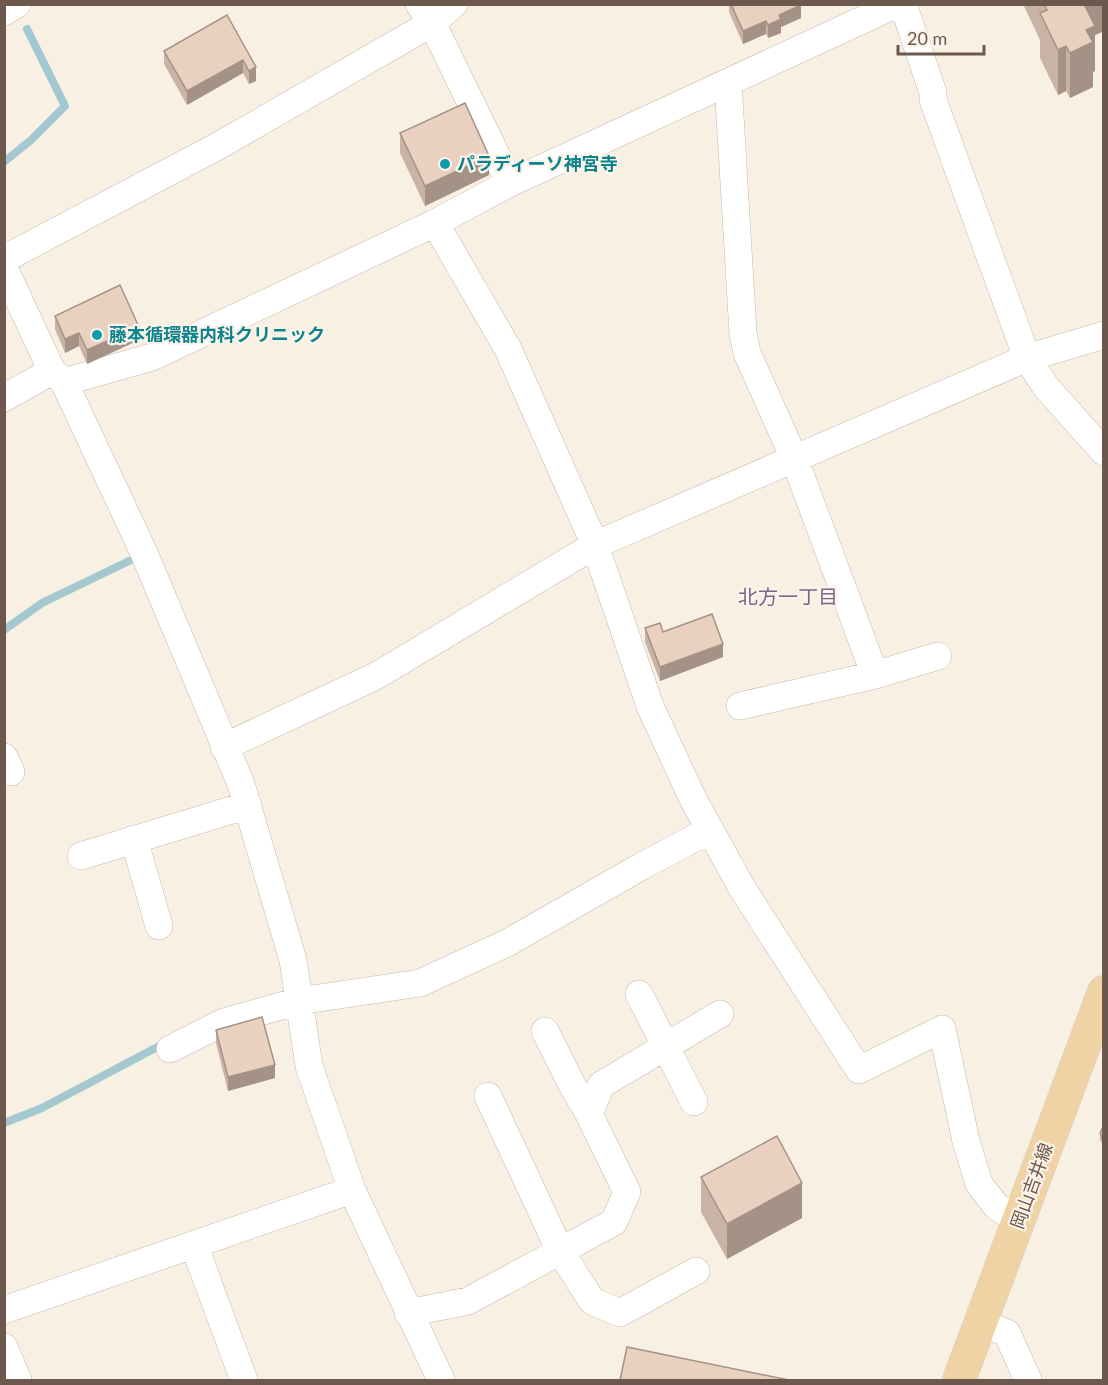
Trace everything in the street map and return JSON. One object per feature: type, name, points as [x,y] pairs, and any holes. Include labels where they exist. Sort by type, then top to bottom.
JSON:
[{"type":"main road","name":"岡山吉井線","points":[[959,1380],[1104,992]]},
{"type":"street","points":[[4,12],[17,4]]},
{"type":"street","points":[[4,259],[220,145],[425,14],[454,4]]},
{"type":"street","points":[[4,398],[58,377],[152,357],[435,223],[510,183],[897,4]]},
{"type":"street","points":[[903,4],[933,93],[933,100],[1026,358],[1046,387],[1104,452]]},
{"type":"street","points":[[425,14],[510,183]]},
{"type":"street","points":[[728,82],[743,333],[747,353],[794,458],[875,675]]},
{"type":"street","points":[[435,223],[507,349],[595,545],[650,706],[693,799],[742,888],[859,1070],[942,1029],[966,1141],[978,1184],[997,1207],[1019,1221]]},
{"type":"street","points":[[4,268],[144,553],[248,805],[293,960],[309,1066],[352,1190],[441,1380]]},
{"type":"street","points":[[224,747],[376,676],[595,545],[1026,358],[1104,335]]},
{"type":"street","points":[[740,706],[875,675],[938,656]]},
{"type":"street","points":[[81,856],[248,805]]},
{"type":"street","points":[[170,1049],[224,1022],[299,1001],[420,983],[507,943],[710,830]]},
{"type":"street","points":[[134,839],[159,926]]},
{"type":"street","points":[[639,994],[694,1102]]},
{"type":"street","points":[[590,1114],[601,1085],[720,1014]]},
{"type":"street","points":[[408,1313],[468,1301],[614,1222],[627,1192],[590,1114],[572,1085],[546,1031]]},
{"type":"street","points":[[488,1096],[560,1251],[592,1301],[620,1313],[696,1271]]},
{"type":"street","points":[[4,1310],[352,1190]]},
{"type":"street","points":[[194,1245],[244,1380]]},
{"type":"street","points":[[981,1323],[1007,1334],[1028,1380]]},
{"type":"street","points":[[4,1347],[18,1380]]},
{"type":"building","points":[[731,4],[801,5],[779,15],[781,19],[768,25],[766,21],[743,31]]},
{"type":"building","points":[[1044,4],[1084,4],[1095,26],[1086,30],[1093,42],[1070,53],[1066,46],[1058,50],[1040,13],[1047,10]]},
{"type":"building","points":[[227,15],[256,67],[249,71],[243,60],[187,91],[164,51]]},
{"type":"building","name":"パラディーソ神宮寺","points":[[465,103],[489,156],[425,186],[400,133]]},
{"type":"building","name":"藤本循環器内科クリニック","points":[[120,285],[139,327],[87,350],[79,333],[65,339],[55,316]]},
{"type":"building","points":[[712,614],[723,644],[660,667],[645,628],[660,623],[663,632]]},
{"type":"building","points":[[262,1017],[275,1065],[228,1077],[216,1030]]},
{"type":"building","points":[[1104,1125],[1104,1141],[1100,1133]]},
{"type":"building","points":[[777,1136],[802,1183],[727,1224],[701,1177]]},
{"type":"building","points":[[627,1347],[789,1380],[620,1380]]},
{"type":"waterway","points":[[4,162],[31,140],[65,106],[27,29]]},
{"type":"waterway","points":[[4,630],[42,603],[129,561]]},
{"type":"waterway","points":[[4,1123],[42,1108],[165,1043]]},
{"type":"place","name":"パラディーソ神宮寺","points":[[445,164]]},
{"type":"place","name":"藤本循環器内科クリニック","points":[[97,335]]},
{"type":"district","name":"北方一丁目","points":[[788,597]]}]
